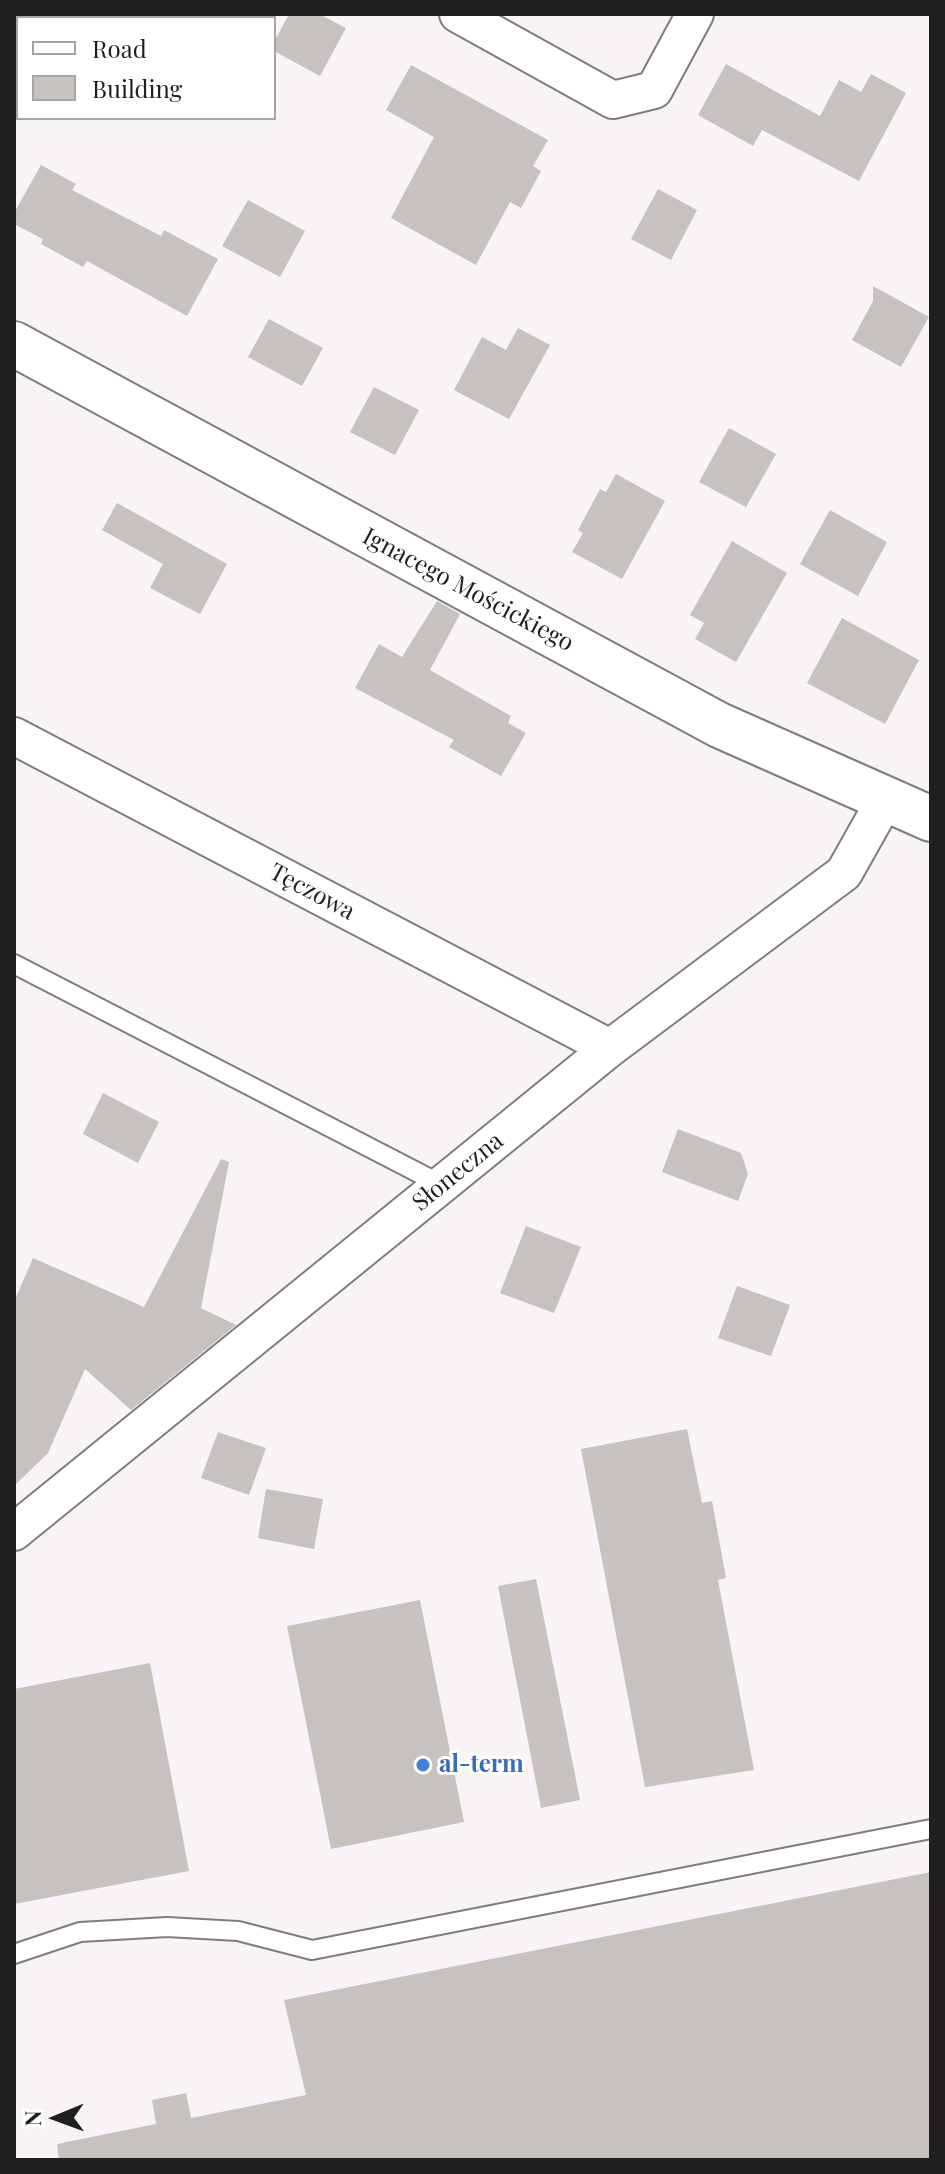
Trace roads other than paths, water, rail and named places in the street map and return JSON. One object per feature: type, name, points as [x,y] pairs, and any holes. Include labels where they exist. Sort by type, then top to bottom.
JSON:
[{"type":"street","points":[[458,14],[613,100],[654,90],[695,14]]},
{"type":"street","name":"Ignacego Mościckiego","points":[[14,344],[719,725],[931,819]]},
{"type":"street","name":"Tęczowa","points":[[14,736],[610,1048]]},
{"type":"street","name":"Słoneczna","points":[[14,1532],[610,1048],[844,873],[885,800]]},
{"type":"lane","points":[[14,964],[442,1185]]},
{"type":"lane","points":[[14,1954],[80,1932],[167,1927],[238,1931],[312,1950],[931,1829]]},
{"type":"place","name":"al-term","points":[[423,1765]]}]
